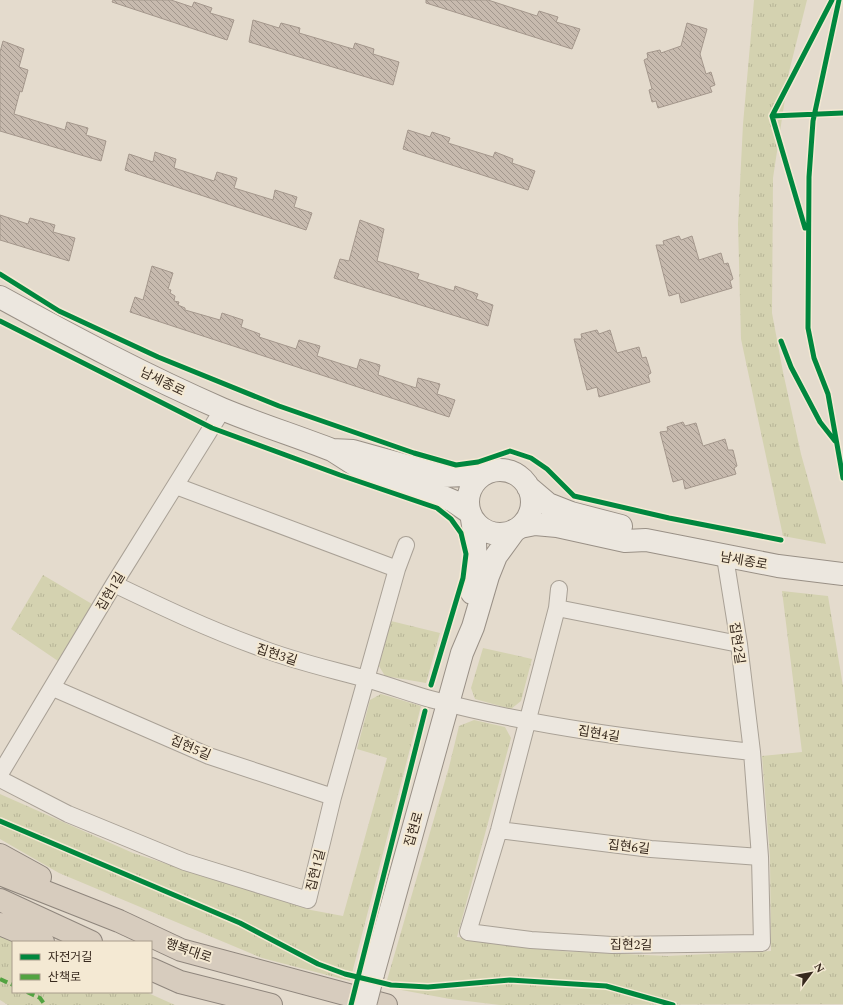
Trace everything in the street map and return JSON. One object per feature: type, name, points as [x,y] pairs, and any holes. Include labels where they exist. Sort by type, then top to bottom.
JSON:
[{"type":"highway","points":[[0,855],[119,921]]},
{"type":"highway","name":"행복대로","points":[[0,874],[119,921],[181,950],[386,1005]]},
{"type":"highway","points":[[0,900],[89,941]]},
{"type":"highway","points":[[0,924],[41,941]]},
{"type":"highway","points":[[152,969],[180,982]]},
{"type":"highway","points":[[152,976],[271,1005]]},
{"type":"street","name":"남세종로","points":[[0,297],[160,381],[223,409],[332,450],[357,466],[432,492],[453,501],[471,516]]},
{"type":"street","name":"집현1길","points":[[0,774],[53,688],[114,584],[223,409]]},
{"type":"street","name":"남세종로","points":[[332,450],[352,451],[443,476],[484,474]]},
{"type":"street","points":[[501,470],[512,473],[521,479],[528,487],[531,498],[531,509],[527,519],[510,532],[500,534],[489,532],[477,524],[471,516],[468,498],[470,491],[478,479],[484,474],[501,470]]},
{"type":"street","points":[[176,486],[397,569]]},
{"type":"street","name":"남세종로","points":[[528,487],[548,504],[572,513],[622,526],[646,540]]},
{"type":"street","name":"집현로","points":[[462,653],[464,630],[472,596],[476,566],[476,541],[471,516]]},
{"type":"street","name":"남세종로","points":[[517,528],[535,524],[557,526],[625,541],[646,540],[725,557],[778,566],[834,573]]},
{"type":"street","name":"집현로","points":[[365,1005],[462,653],[473,628],[488,576],[496,556],[517,528]]},
{"type":"street","name":"집현1길","points":[[0,779],[68,814],[178,860],[308,900],[333,797],[397,569],[406,545]]},
{"type":"street","name":"집현2길","points":[[559,589],[557,608],[499,830],[468,932],[531,940],[612,945],[762,943],[760,857],[752,752],[739,644],[725,557]]},
{"type":"street","name":"집현3길","points":[[114,584],[197,624],[259,648],[321,668],[367,679],[428,699],[448,703]]},
{"type":"street","points":[[557,608],[739,644]]},
{"type":"street","name":"집현5길","points":[[53,688],[209,756],[333,797]]},
{"type":"street","name":"집현4길","points":[[448,703],[527,721],[647,740],[752,752]]},
{"type":"street","name":"집현6길","points":[[499,830],[651,849],[760,857]]},
{"type":"green space","points":[[754,0],[807,0],[789,72],[773,178],[772,313],[801,454],[826,544],[783,536],[741,339],[738,224],[743,124]]},
{"type":"green space","points":[[43,575],[92,604],[58,661],[11,629]]},
{"type":"green space","points":[[782,591],[828,596],[843,686],[843,1004],[500,1005],[450,999],[385,987],[449,767],[459,726],[474,720],[505,727],[511,738],[457,937],[561,951],[667,956],[771,951],[770,858],[762,756],[802,752]]},
{"type":"green space","points":[[391,621],[440,633],[426,683],[385,676],[379,666]]},
{"type":"green space","points":[[483,648],[532,659],[521,701],[511,709],[475,699],[471,688]]},
{"type":"green space","points":[[381,694],[421,706],[350,981],[262,958],[59,873],[0,839],[0,794],[133,853],[311,910],[343,916],[387,758],[357,749],[370,700]]},
{"type":"green space","points":[[0,929],[29,941],[12,941],[12,993],[148,993],[175,1005],[8,1005],[0,1000]]},
{"type":"building","points":[[113,0],[171,0],[192,7],[194,2],[212,8],[210,13],[234,20],[227,40],[112,2]]},
{"type":"building","points":[[426,0],[488,0],[537,16],[539,11],[558,17],[556,22],[580,29],[572,49],[426,3]]},
{"type":"building","points":[[253,20],[279,28],[281,23],[300,28],[299,33],[353,49],[355,43],[374,49],[373,54],[399,62],[393,85],[249,42]]},
{"type":"building","points":[[687,23],[707,29],[700,54],[706,74],[711,72],[715,85],[710,87],[712,92],[658,108],[656,101],[652,102],[649,90],[652,89],[644,60],[648,58],[647,53],[660,50],[661,53],[681,46]]},
{"type":"building","points":[[3,41],[24,49],[19,67],[28,70],[22,92],[20,91],[14,114],[65,130],[67,122],[88,128],[86,135],[106,141],[101,161],[0,131],[0,52]]},
{"type":"building","points":[[408,130],[430,137],[432,132],[450,138],[448,143],[493,157],[495,152],[513,159],[512,163],[535,171],[528,190],[403,149]]},
{"type":"building","points":[[155,152],[176,159],[174,168],[214,181],[217,172],[237,178],[234,188],[273,200],[275,190],[297,197],[294,207],[312,213],[306,230],[125,170],[129,154],[153,162]]},
{"type":"building","points":[[0,215],[28,224],[30,218],[55,225],[53,232],[75,238],[69,261],[0,240]]},
{"type":"building","points":[[360,220],[384,229],[377,261],[419,274],[417,279],[454,291],[455,286],[478,294],[476,299],[493,305],[488,326],[334,278],[340,259],[349,261]]},
{"type":"building","points":[[679,236],[681,240],[692,236],[699,260],[721,253],[724,264],[728,263],[733,279],[730,281],[732,288],[681,303],[679,293],[669,296],[656,245],[664,245],[663,241]]},
{"type":"building","points":[[152,266],[173,273],[168,289],[171,290],[170,293],[175,296],[174,301],[179,302],[178,305],[185,308],[185,310],[220,320],[222,313],[243,320],[241,327],[260,334],[259,337],[296,349],[299,340],[320,346],[317,356],[357,369],[360,359],[380,365],[378,375],[416,388],[418,378],[440,384],[437,394],[455,400],[449,417],[130,312],[135,297],[143,300]]},
{"type":"building","points":[[597,330],[599,334],[610,330],[617,353],[639,347],[642,358],[646,357],[651,373],[648,375],[650,382],[599,397],[597,387],[587,390],[574,339],[582,339],[581,334]]},
{"type":"building","points":[[683,422],[685,426],[696,423],[703,446],[725,439],[728,450],[733,450],[737,466],[734,468],[736,474],[685,489],[683,479],[673,482],[660,432],[668,431],[667,427]]},
{"type":"marked path","points":[[0,979],[12,985]]},
{"type":"marked path","points":[[29,993],[40,998],[45,1005]]},
{"type":"cycle path","points":[[805,228],[772,116],[832,0]]},
{"type":"cycle path","points":[[839,0],[813,121],[809,177],[808,328],[814,358],[828,394],[843,478]]},
{"type":"cycle path","points":[[772,116],[843,113]]},
{"type":"cycle path","points":[[0,274],[59,311],[158,357],[279,406],[414,453],[456,465],[478,462],[510,451],[531,458],[547,469],[574,496],[669,518],[781,540]]},
{"type":"cycle path","points":[[0,321],[212,428],[340,475],[437,508],[451,519],[461,533],[466,554],[463,578],[431,685]]},
{"type":"cycle path","points":[[781,341],[791,367],[820,422],[835,441]]},
{"type":"cycle path","points":[[351,1005],[425,711]]},
{"type":"cycle path","points":[[0,821],[240,923],[318,964],[345,974],[391,985],[428,987],[510,980],[606,986],[673,1005]]}]
